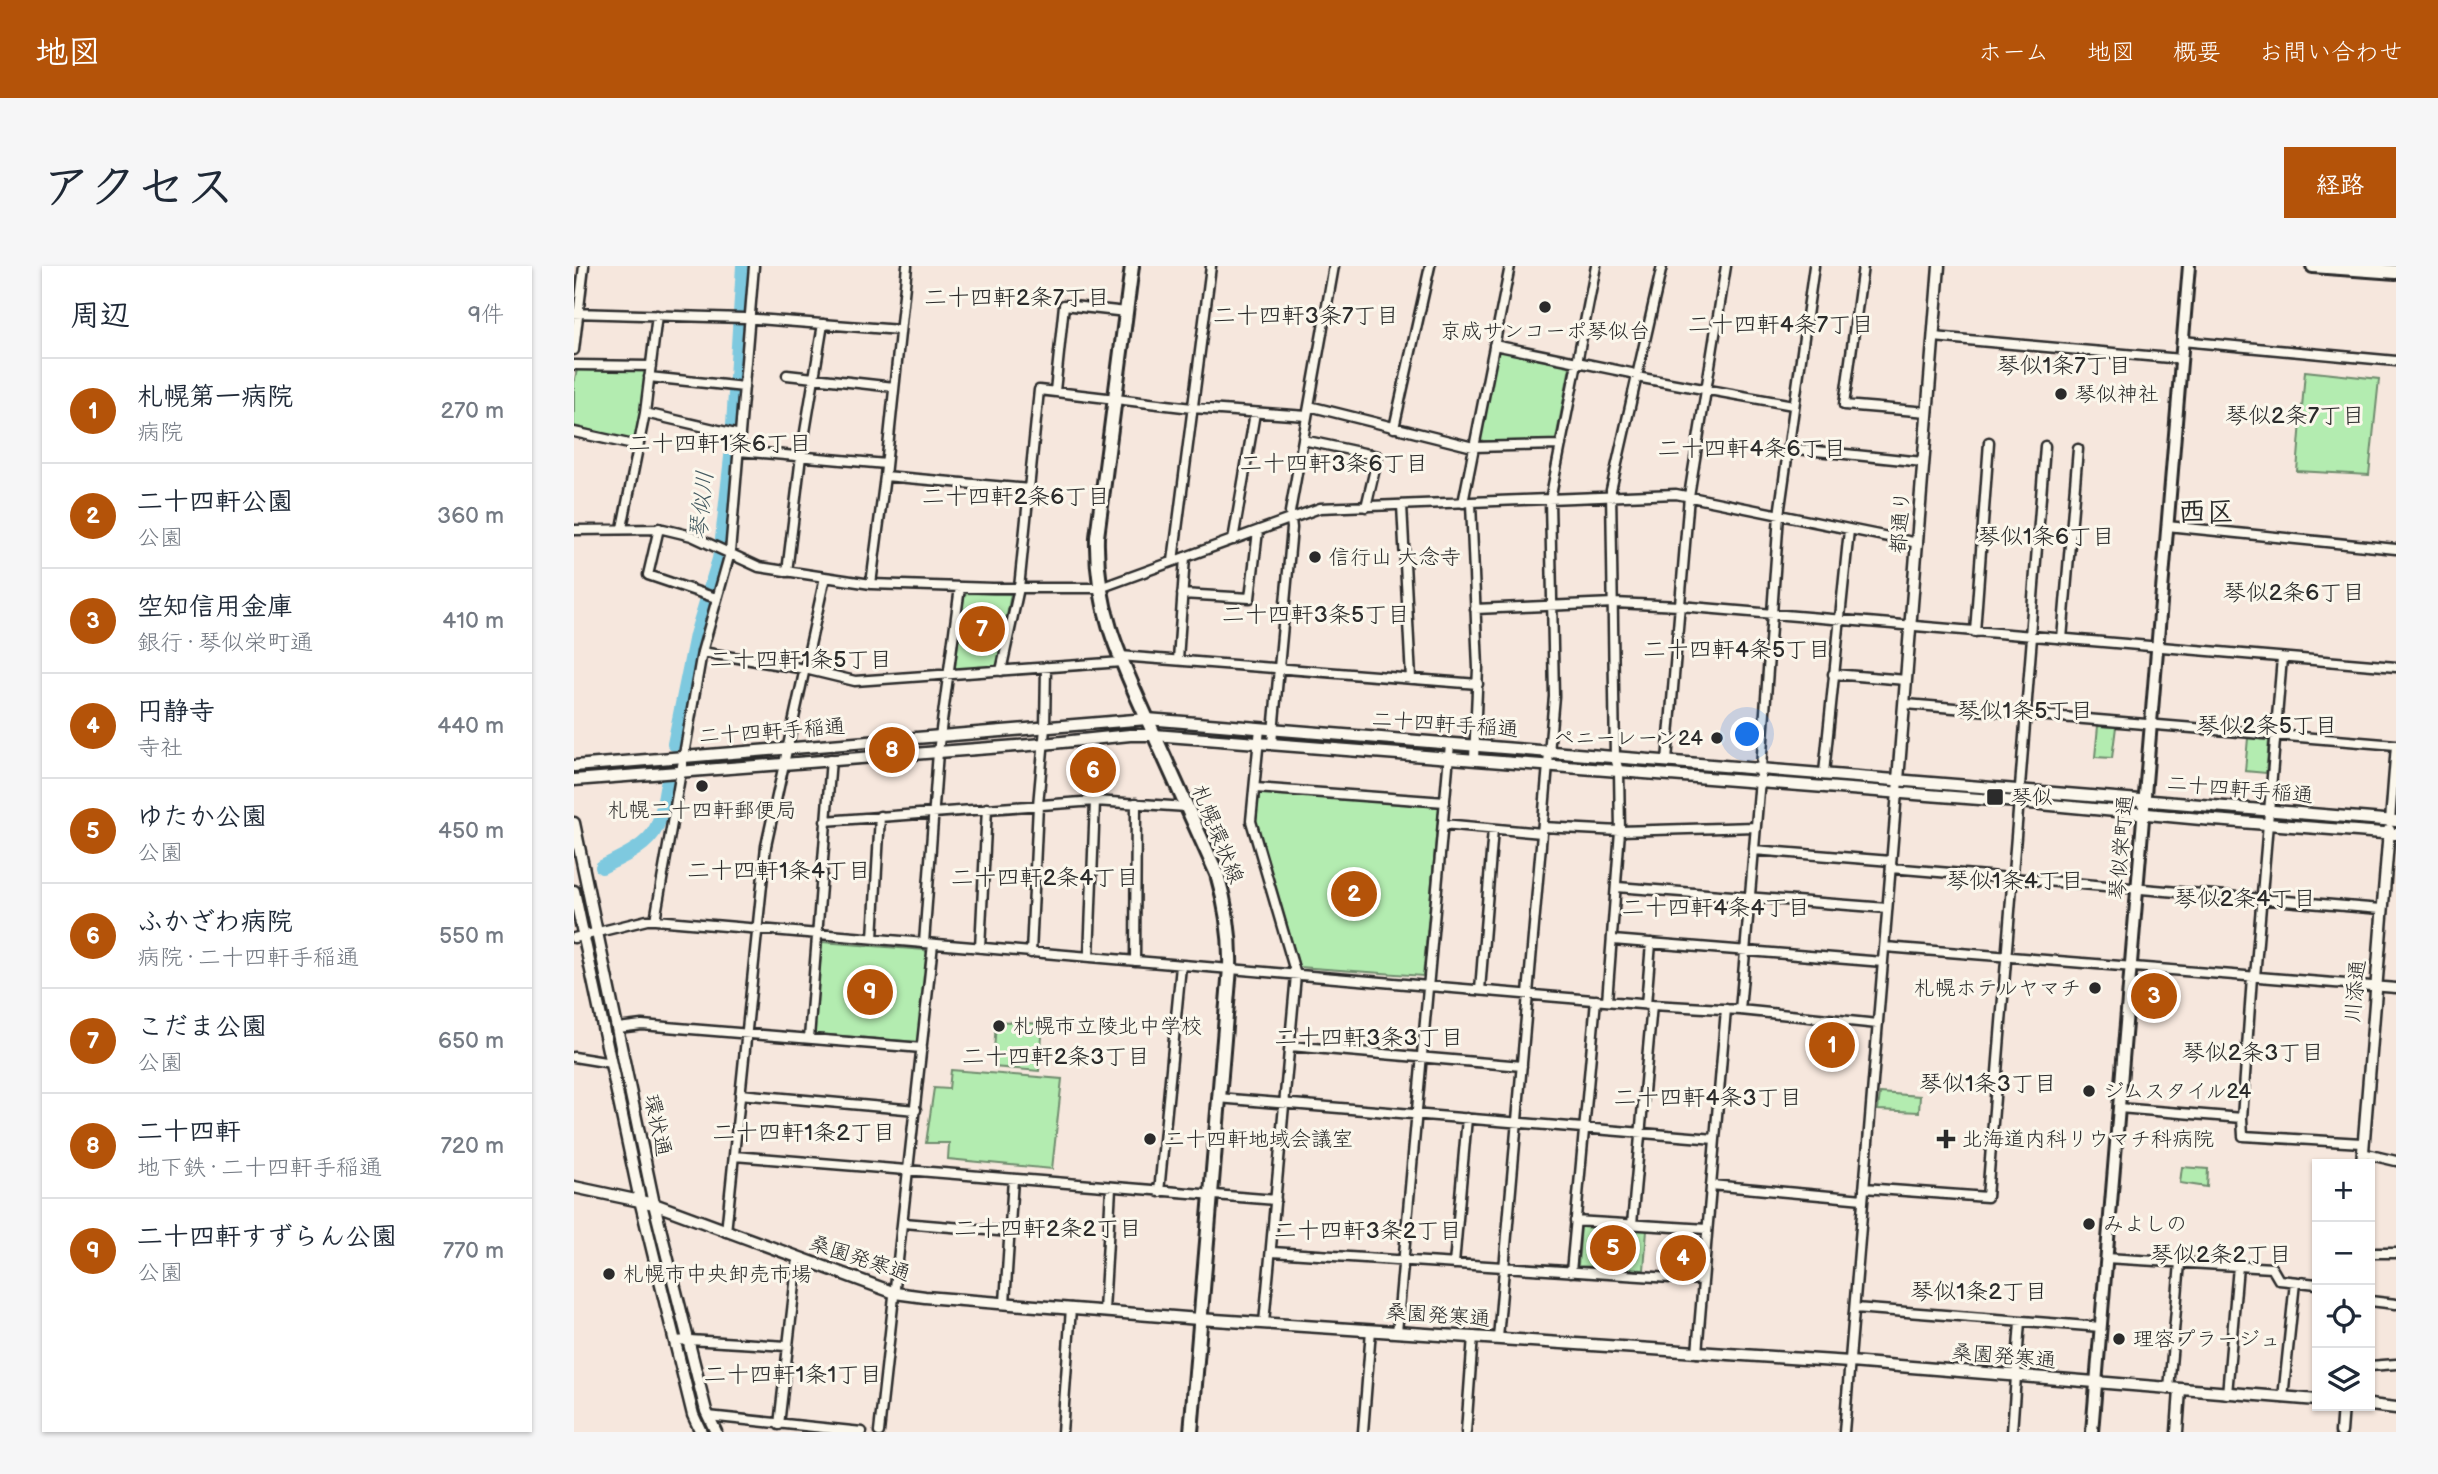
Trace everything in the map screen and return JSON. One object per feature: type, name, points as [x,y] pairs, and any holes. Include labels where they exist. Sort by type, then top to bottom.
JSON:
[{"type":"main road","name":"札幌環状線","points":[[1132,266],[1097,537],[1097,576],[1105,613],[1121,659],[1217,874],[1230,935],[1230,968],[1191,1432]]},
{"type":"main road","name":"琴似栄町通","points":[[2092,1432],[2189,266]]},
{"type":"main road","points":[[2313,266],[2396,272]]},
{"type":"street","points":[[574,350],[576,313],[584,266]]},
{"type":"street","points":[[654,920],[711,596],[728,552],[739,451],[734,434],[738,386],[754,266]]},
{"type":"street","points":[[871,584],[907,266]]},
{"type":"street","points":[[1172,561],[1211,266]]},
{"type":"street","points":[[1272,743],[1291,519],[1334,266]]},
{"type":"street","points":[[1394,428],[1430,266]]},
{"type":"street","points":[[1474,759],[1478,684],[1467,503],[1473,447],[1510,266]]},
{"type":"street","points":[[1498,1338],[1554,696],[1550,499],[1597,266]]},
{"type":"street","points":[[1607,1000],[1620,831],[1619,771],[1615,758],[1611,490],[1662,266]]},
{"type":"street","points":[[1667,761],[1689,496],[1726,266]]},
{"type":"street","points":[[1740,1010],[1779,515],[1814,266]]},
{"type":"street","points":[[1863,266],[1844,405],[1928,412]]},
{"type":"street","name":"都通り","points":[[1898,780],[1939,266]]},
{"type":"street","points":[[1055,391],[1064,305],[1126,312]]},
{"type":"street","points":[[576,313],[746,318],[900,330]]},
{"type":"street","points":[[622,528],[645,413],[657,315]]},
{"type":"street","points":[[787,572],[801,456],[823,324]]},
{"type":"street","points":[[1934,337],[2181,359]]},
{"type":"street","points":[[2182,341],[2396,361]]},
{"type":"street","points":[[1494,345],[1636,376],[1793,405]]},
{"type":"street","points":[[574,365],[651,366]]},
{"type":"street","points":[[787,375],[894,387]]},
{"type":"street","points":[[649,377],[738,386]]},
{"type":"street","points":[[1001,671],[1020,588],[1038,390],[1255,413],[1308,411],[1473,447],[1560,445]]},
{"type":"street","points":[[645,413],[734,434]]},
{"type":"street","points":[[1233,540],[1255,413]]},
{"type":"street","points":[[574,432],[638,446]]},
{"type":"street","points":[[1303,440],[1378,456],[1366,507]]},
{"type":"street","points":[[1975,632],[1989,442]]},
{"type":"street","points":[[1864,1188],[1987,1197],[2045,446]]},
{"type":"street","points":[[1787,448],[1923,462]]},
{"type":"street","points":[[2062,639],[2078,449]]},
{"type":"street","points":[[739,451],[886,464]]},
{"type":"street","points":[[885,477],[1029,489]]},
{"type":"street","points":[[574,530],[659,528],[692,536],[759,567],[871,584],[1020,588],[1100,588],[1320,508],[1676,494],[1918,543]]},
{"type":"street","points":[[1402,505],[1411,679]]},
{"type":"street","points":[[2167,527],[2396,549]]},
{"type":"street","points":[[659,528],[648,575],[711,596]]},
{"type":"street","points":[[1824,773],[1849,530]]},
{"type":"street","points":[[1182,594],[1250,598],[1258,531]]},
{"type":"street","points":[[1178,660],[1185,557]]},
{"type":"street","points":[[726,1232],[766,846],[825,578]]},
{"type":"street","points":[[879,1432],[922,1048],[933,812],[938,752],[960,587]]},
{"type":"street","points":[[1475,609],[1614,603],[1680,607],[2396,667]]},
{"type":"street","points":[[702,652],[805,669],[855,681],[1121,659],[1178,660],[1478,684]]},
{"type":"street","points":[[2282,658],[2242,1118],[2243,1136],[2362,1148],[2396,1161]]},
{"type":"street","points":[[1031,953],[1038,804],[1045,728],[1046,667]]},
{"type":"street","points":[[1833,674],[1906,680]]},
{"type":"street","points":[[1906,704],[2396,745],[2393,821]]},
{"type":"street","name":"二十四軒手稲通","points":[[574,766],[1147,719],[2393,821]]},
{"type":"street","points":[[1260,728],[1251,821],[1296,975],[1264,1323]]},
{"type":"street","name":"二十四軒手稲通","points":[[574,780],[1154,735],[1897,792],[2392,834]]},
{"type":"street","points":[[1397,1332],[1450,744]]},
{"type":"street","points":[[809,1038],[831,759]]},
{"type":"street","points":[[1844,1432],[1898,780]]},
{"type":"street","points":[[1255,788],[1445,803]]},
{"type":"street","points":[[825,821],[1095,801],[1187,807]]},
{"type":"street","points":[[1089,957],[1095,801]]},
{"type":"street","points":[[1135,961],[1136,803]]},
{"type":"street","points":[[980,948],[987,808]]},
{"type":"street","points":[[873,938],[880,816]]},
{"type":"street","name":"川添通","points":[[2362,1159],[2381,909],[2393,821]]},
{"type":"street","name":"環状通","points":[[574,823],[654,1204],[708,1416],[716,1432]]},
{"type":"street","points":[[1443,824],[1493,829],[1620,831],[1755,827]]},
{"type":"street","points":[[1480,990],[1493,829]]},
{"type":"street","points":[[1754,850],[2011,878],[2381,909]]},
{"type":"street","points":[[1617,887],[1887,908]]},
{"type":"street","name":"環状通","points":[[574,891],[579,937],[611,1063],[640,1200],[674,1341],[701,1432]]},
{"type":"street","points":[[579,937],[654,920],[1649,1005],[1740,1010],[1878,1024]]},
{"type":"street","points":[[1613,940],[1883,962]]},
{"type":"street","points":[[1632,1224],[1649,1005],[1651,943]]},
{"type":"street","points":[[1885,947],[2396,988]]},
{"type":"street","points":[[1159,1192],[1181,966]]},
{"type":"street","points":[[1571,1272],[1596,1000]]},
{"type":"street","points":[[1697,1353],[1726,1009]]},
{"type":"street","points":[[618,1028],[642,1025],[922,1048]]},
{"type":"street","points":[[1290,1046],[1522,1066]]},
{"type":"street","points":[[574,1057],[611,1063]]},
{"type":"street","points":[[740,1094],[916,1110]]},
{"type":"street","points":[[1218,1098],[1714,1139]]},
{"type":"street","points":[[2119,1108],[2242,1118]]},
{"type":"street","points":[[1454,1264],[1467,1118]]},
{"type":"street","points":[[734,1156],[1276,1200]]},
{"type":"street","points":[[1005,1303],[1013,1179]]},
{"type":"street","points":[[1711,1185],[1863,1199]]},
{"type":"street","name":"桑園発寒通","points":[[574,1186],[654,1204],[895,1293],[1199,1319],[1850,1362],[2312,1400]]},
{"type":"street","points":[[1104,1311],[1111,1188]]},
{"type":"street","points":[[1575,1221],[1707,1229]]},
{"type":"street","points":[[904,1223],[1010,1232]]},
{"type":"street","points":[[1272,1252],[1702,1280]]},
{"type":"street","points":[[2375,1253],[2396,1253]]},
{"type":"street","points":[[779,1424],[798,1258]]},
{"type":"street","points":[[2106,1258],[2272,1268],[2279,1280],[2312,1284]]},
{"type":"street","points":[[2176,1432],[2174,1389],[2180,1263]]},
{"type":"street","points":[[2227,1394],[2238,1266]]},
{"type":"street","points":[[2283,1398],[2295,1282]]},
{"type":"street","points":[[2375,1302],[2396,1304]]},
{"type":"street","points":[[1062,1432],[1071,1308]]},
{"type":"street","points":[[1855,1308],[2101,1327]]},
{"type":"street","points":[[2012,1432],[2020,1321]]},
{"type":"street","points":[[1363,1432],[1371,1330]]},
{"type":"street","points":[[1466,1432],[1473,1336]]},
{"type":"street","points":[[674,1341],[788,1346]]},
{"type":"street","points":[[2375,1366],[2396,1364]]},
{"type":"street","points":[[2375,1406],[2396,1408]]},
{"type":"street","points":[[2341,1432],[2343,1411]]},
{"type":"street","points":[[708,1416],[862,1432]]},
{"type":"green space","points":[[1500,351],[1570,367],[1554,441],[1482,441],[1479,437],[1497,353]]},
{"type":"green space","points":[[577,370],[645,370],[647,373],[642,415],[635,442],[574,426],[574,383]]},
{"type":"green space","points":[[2305,371],[2379,379],[2369,475],[2297,471]]},
{"type":"green space","points":[[1011,594],[998,664],[995,666],[957,670],[955,667],[964,595]]},
{"type":"green space","points":[[2098,726],[2116,727],[2112,758],[2095,757]]},
{"type":"green space","points":[[2248,738],[2269,740],[2266,773],[2245,771]]},
{"type":"green space","points":[[1259,793],[1439,807],[1423,976],[1299,967],[1256,821]]},
{"type":"green space","points":[[822,942],[925,950],[927,953],[918,1042],[816,1034],[814,1031]]},
{"type":"green space","points":[[996,1021],[1043,1024],[1039,1071],[993,1067]]},
{"type":"green space","points":[[951,1070],[1062,1079],[1052,1169],[948,1159],[949,1143],[926,1143],[934,1088],[949,1089]]},
{"type":"green space","points":[[1880,1093],[1920,1096],[1919,1112],[1878,1110]]},
{"type":"green space","points":[[2182,1167],[2208,1169],[2207,1187],[2180,1183]]},
{"type":"green space","points":[[1581,1225],[1647,1230],[1644,1270],[1578,1266]]},
{"type":"waterway","name":"琴似川","points":[[674,744],[696,635],[719,559],[722,539],[731,457],[743,266]]},
{"type":"waterway","name":"琴似川","points":[[602,867],[632,851],[652,835],[660,818],[667,784]]},
{"type":"place","name":"京成サンコーポ琴似台","points":[[1545,307]]},
{"type":"place","name":"琴似神社","points":[[2061,394]]},
{"type":"place","name":"信行山 大念寺","points":[[1315,557]]},
{"type":"place","name":"こだま公園","points":[[982,629]]},
{"type":"place","name":"ペニーレーン24","points":[[1717,738]]},
{"type":"place","name":"二十四軒","points":[[892,750]]},
{"type":"place","name":"ふかざわ病院","points":[[1093,770]]},
{"type":"place","name":"札幌二十四軒郵便局","points":[[702,786]]},
{"type":"place","name":"琴似","points":[[1995,797]]},
{"type":"place","name":"二十四軒公園","points":[[1354,894]]},
{"type":"place","name":"札幌ホテルヤマチ","points":[[2095,988]]},
{"type":"place","name":"二十四軒すずらん公園","points":[[870,992]]},
{"type":"place","name":"空知信用金庫","points":[[2154,996]]},
{"type":"place","name":"札幌市立陵北中学校","points":[[999,1026]]},
{"type":"place","name":"札幌第一病院","points":[[1832,1045]]},
{"type":"place","name":"ジムスタイル24","points":[[2089,1091]]},
{"type":"place","name":"二十四軒地域会議室","points":[[1150,1139]]},
{"type":"place","name":"北海道内科リウマチ科病院","points":[[1946,1139]]},
{"type":"place","name":"みよしの","points":[[2089,1224]]},
{"type":"place","name":"ゆたか公園","points":[[1613,1248]]},
{"type":"place","name":"円静寺","points":[[1683,1258]]},
{"type":"place","name":"札幌市中央卸売市場","points":[[609,1274]]},
{"type":"place","name":"理容プラージュ","points":[[2119,1339]]},
{"type":"district","name":"二十四軒2条7丁目","points":[[1017,297]]},
{"type":"district","name":"二十四軒3条7丁目","points":[[1306,315]]},
{"type":"district","name":"二十四軒4条7丁目","points":[[1781,324]]},
{"type":"district","name":"琴似1条7丁目","points":[[2064,365]]},
{"type":"district","name":"琴似2条7丁目","points":[[2295,415]]},
{"type":"district","name":"二十四軒1条6丁目","points":[[720,443]]},
{"type":"district","name":"二十四軒4条6丁目","points":[[1752,448]]},
{"type":"district","name":"二十四軒3条6丁目","points":[[1334,463]]},
{"type":"district","name":"二十四軒2条6丁目","points":[[1016,496]]},
{"type":"district","name":"西区","points":[[2206,511]]},
{"type":"district","name":"琴似1条6丁目","points":[[2046,536]]},
{"type":"district","name":"琴似2条6丁目","points":[[2294,592]]},
{"type":"district","name":"二十四軒3条5丁目","points":[[1316,614]]},
{"type":"district","name":"二十四軒4条5丁目","points":[[1737,649]]},
{"type":"district","name":"二十四軒1条5丁目","points":[[801,659]]},
{"type":"district","name":"琴似1条5丁目","points":[[2025,710]]},
{"type":"district","name":"琴似2条5丁目","points":[[2267,725]]},
{"type":"district","name":"二十四軒1条4丁目","points":[[779,870]]},
{"type":"district","name":"二十四軒2条4丁目","points":[[1045,877]]},
{"type":"district","name":"琴似1条4丁目","points":[[2015,880]]},
{"type":"district","name":"琴似2条4丁目","points":[[2245,898]]},
{"type":"district","name":"二十四軒4条4丁目","points":[[1716,907]]},
{"type":"district","name":"二十四軒3条3丁目","points":[[1369,1037]]},
{"type":"district","name":"琴似2条3丁目","points":[[2253,1052]]},
{"type":"district","name":"二十四軒2条3丁目","points":[[1056,1056]]},
{"type":"district","name":"琴似1条3丁目","points":[[1988,1083]]},
{"type":"district","name":"二十四軒4条3丁目","points":[[1708,1097]]},
{"type":"district","name":"二十四軒1条2丁目","points":[[804,1132]]},
{"type":"district","name":"二十四軒2条2丁目","points":[[1048,1228]]},
{"type":"district","name":"二十四軒3条2丁目","points":[[1368,1230]]},
{"type":"district","name":"琴似2条2丁目","points":[[2221,1254]]},
{"type":"district","name":"琴似1条2丁目","points":[[1979,1291]]},
{"type":"district","name":"二十四軒1条1丁目","points":[[793,1374]]}]
